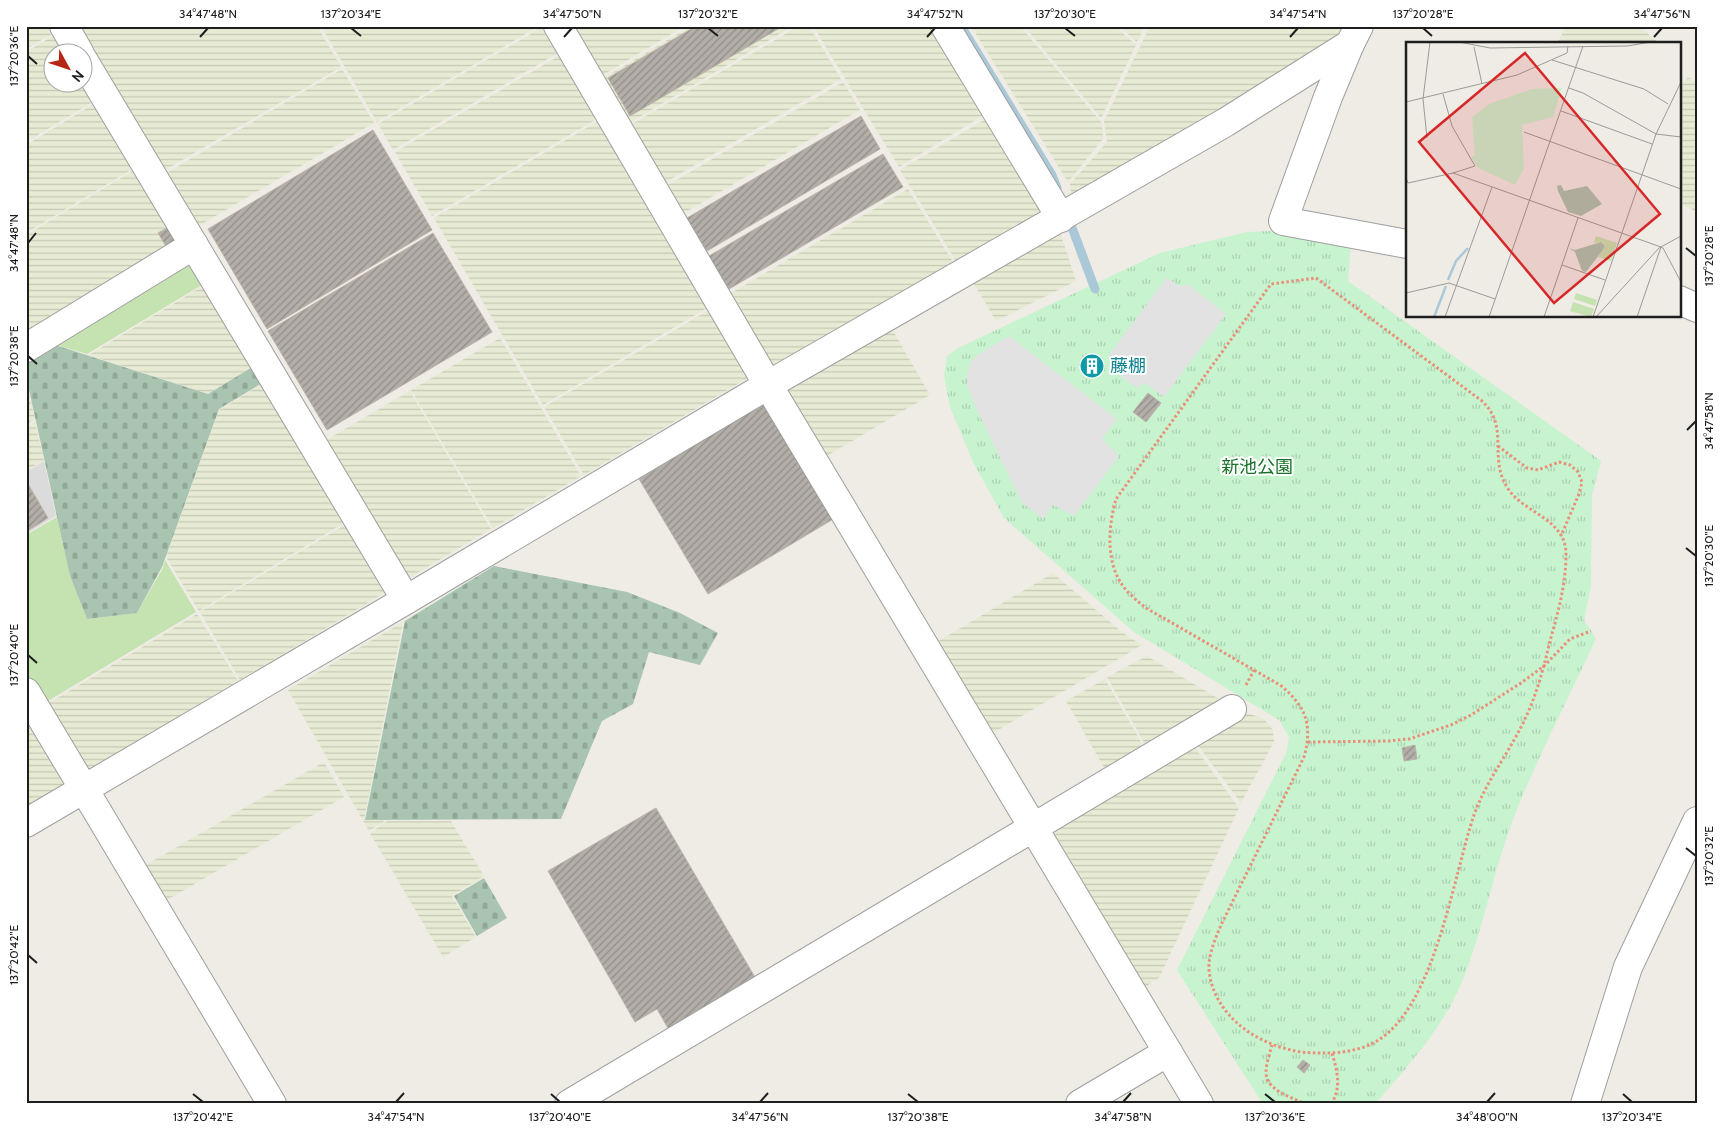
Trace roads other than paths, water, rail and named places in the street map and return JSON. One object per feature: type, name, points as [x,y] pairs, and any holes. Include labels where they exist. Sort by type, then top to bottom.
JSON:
[{"type":"street","points":[[64,26],[74,42]]},
{"type":"street","points":[[558,26],[768,385],[1199,1104]]},
{"type":"street","points":[[945,26],[1061,218]]},
{"type":"street","points":[[26,823],[768,385],[1226,122],[1355,35]]},
{"type":"street","points":[[1355,35],[1328,97],[1283,221],[1406,244]]},
{"type":"street","points":[[92,75],[406,600]]},
{"type":"street","points":[[26,348],[194,245]]},
{"type":"street","points":[[1680,300],[1697,308]]},
{"type":"street","points":[[26,692],[272,1104]]},
{"type":"street","points":[[569,1104],[1232,709]]},
{"type":"street","points":[[1585,1104],[1628,967],[1697,821]]},
{"type":"street","points":[[1080,1104],[1168,1052]]},
{"type":"waterway","points":[[961,26],[1052,175],[1057,188]]},
{"type":"waterway","points":[[1068,217],[1095,289]]},
{"type":"place","name":"藤棚","points":[[1092,366]]},
{"type":"park label","name":"新池公園","points":[[1257,467]]}]
